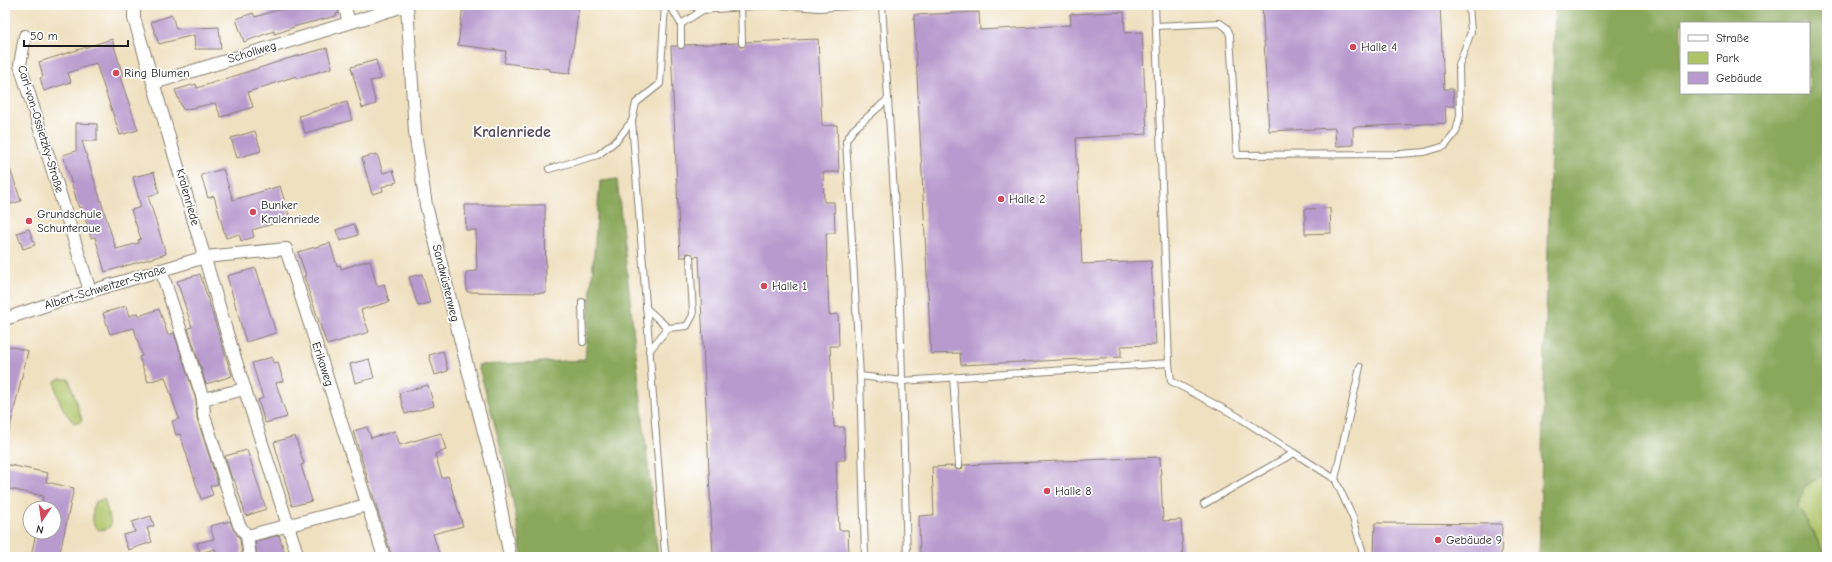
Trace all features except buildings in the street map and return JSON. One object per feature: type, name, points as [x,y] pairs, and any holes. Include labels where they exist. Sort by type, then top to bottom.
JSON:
[{"type":"street","name":"Kralenriede","points":[[134,5],[134,18],[205,257],[298,557]]},
{"type":"street","points":[[344,5],[349,22]]},
{"type":"street","name":"Schollweg","points":[[154,83],[407,5]]},
{"type":"street","name":"Sandwüstenweg","points":[[407,5],[415,132],[426,205],[494,472],[510,557]]},
{"type":"street","name":"Carl-von-Ossietzky-Straße","points":[[25,36],[20,65],[90,291]]},
{"type":"street","name":"Erikaweg","points":[[205,257],[286,249],[384,557]]},
{"type":"street","name":"Albert-Schweitzer-Straße","points":[[5,319],[90,291],[205,257]]},
{"type":"street","points":[[161,270],[204,399],[204,416],[239,525],[247,536],[250,557]]},
{"type":"street","points":[[204,399],[245,389]]},
{"type":"street","points":[[247,536],[367,505]]},
{"type":"lane","points":[[665,5],[660,84],[636,103],[632,121],[665,553],[668,557]]},
{"type":"lane","points":[[670,5],[681,24],[681,45]]},
{"type":"lane","points":[[689,5],[703,10],[768,5]]},
{"type":"lane","points":[[780,5],[820,8],[864,5]]},
{"type":"lane","points":[[882,5],[899,271],[907,557]]},
{"type":"lane","points":[[1148,5],[1155,7],[1169,363],[1171,381],[1237,416],[1335,479],[1353,518],[1364,557]]},
{"type":"lane","points":[[1156,26],[1220,23],[1227,28],[1230,35],[1237,156],[1346,156],[1412,153],[1425,152],[1445,146],[1456,132],[1460,116],[1459,65],[1471,32],[1469,5]]},
{"type":"lane","points":[[741,6],[742,43]]},
{"type":"lane","points":[[681,24],[703,10]]},
{"type":"lane","points":[[866,557],[860,376],[846,141],[853,130],[888,99]]},
{"type":"lane","points":[[549,169],[598,155],[617,140],[632,121]]},
{"type":"lane","points":[[649,351],[668,328],[688,326],[693,315],[690,257]]},
{"type":"lane","points":[[582,302],[583,342]]},
{"type":"lane","points":[[646,308],[668,328]]},
{"type":"lane","points":[[860,376],[902,381],[1169,363]]},
{"type":"lane","points":[[1335,479],[1360,367]]},
{"type":"lane","points":[[953,377],[959,466]]},
{"type":"lane","points":[[1204,504],[1294,453]]},
{"type":"green space","points":[[1555,5],[1827,5],[1827,472],[1804,487],[1798,506],[1827,557],[1539,557]]},
{"type":"green space","points":[[617,179],[658,557],[522,557],[519,533],[498,436],[478,365],[585,360],[600,181]]},
{"type":"green space","points":[[59,379],[69,379],[82,420],[79,423],[74,423],[61,404],[55,381]]},
{"type":"green space","points":[[1827,472],[1827,557],[1798,506],[1804,487]]},
{"type":"green space","points":[[104,498],[111,523],[110,527],[103,530],[95,527],[93,523],[93,513],[94,503]]},
{"type":"place","name":"Halle 4","points":[[1353,47]]},
{"type":"place","name":"Ring Blumen","points":[[116,73]]},
{"type":"place","name":"Halle 2","points":[[1001,199]]},
{"type":"place","name":"Bunker Kralenriede","points":[[253,212]]},
{"type":"place","name":"Grundschule Schunteraue","points":[[29,221]]},
{"type":"place","name":"Halle 1","points":[[764,286]]},
{"type":"place","name":"Halle 8","points":[[1047,491]]},
{"type":"place","name":"Gebäude 9","points":[[1438,540]]},
{"type":"district","name":"Kralenriede","points":[[512,131]]}]
